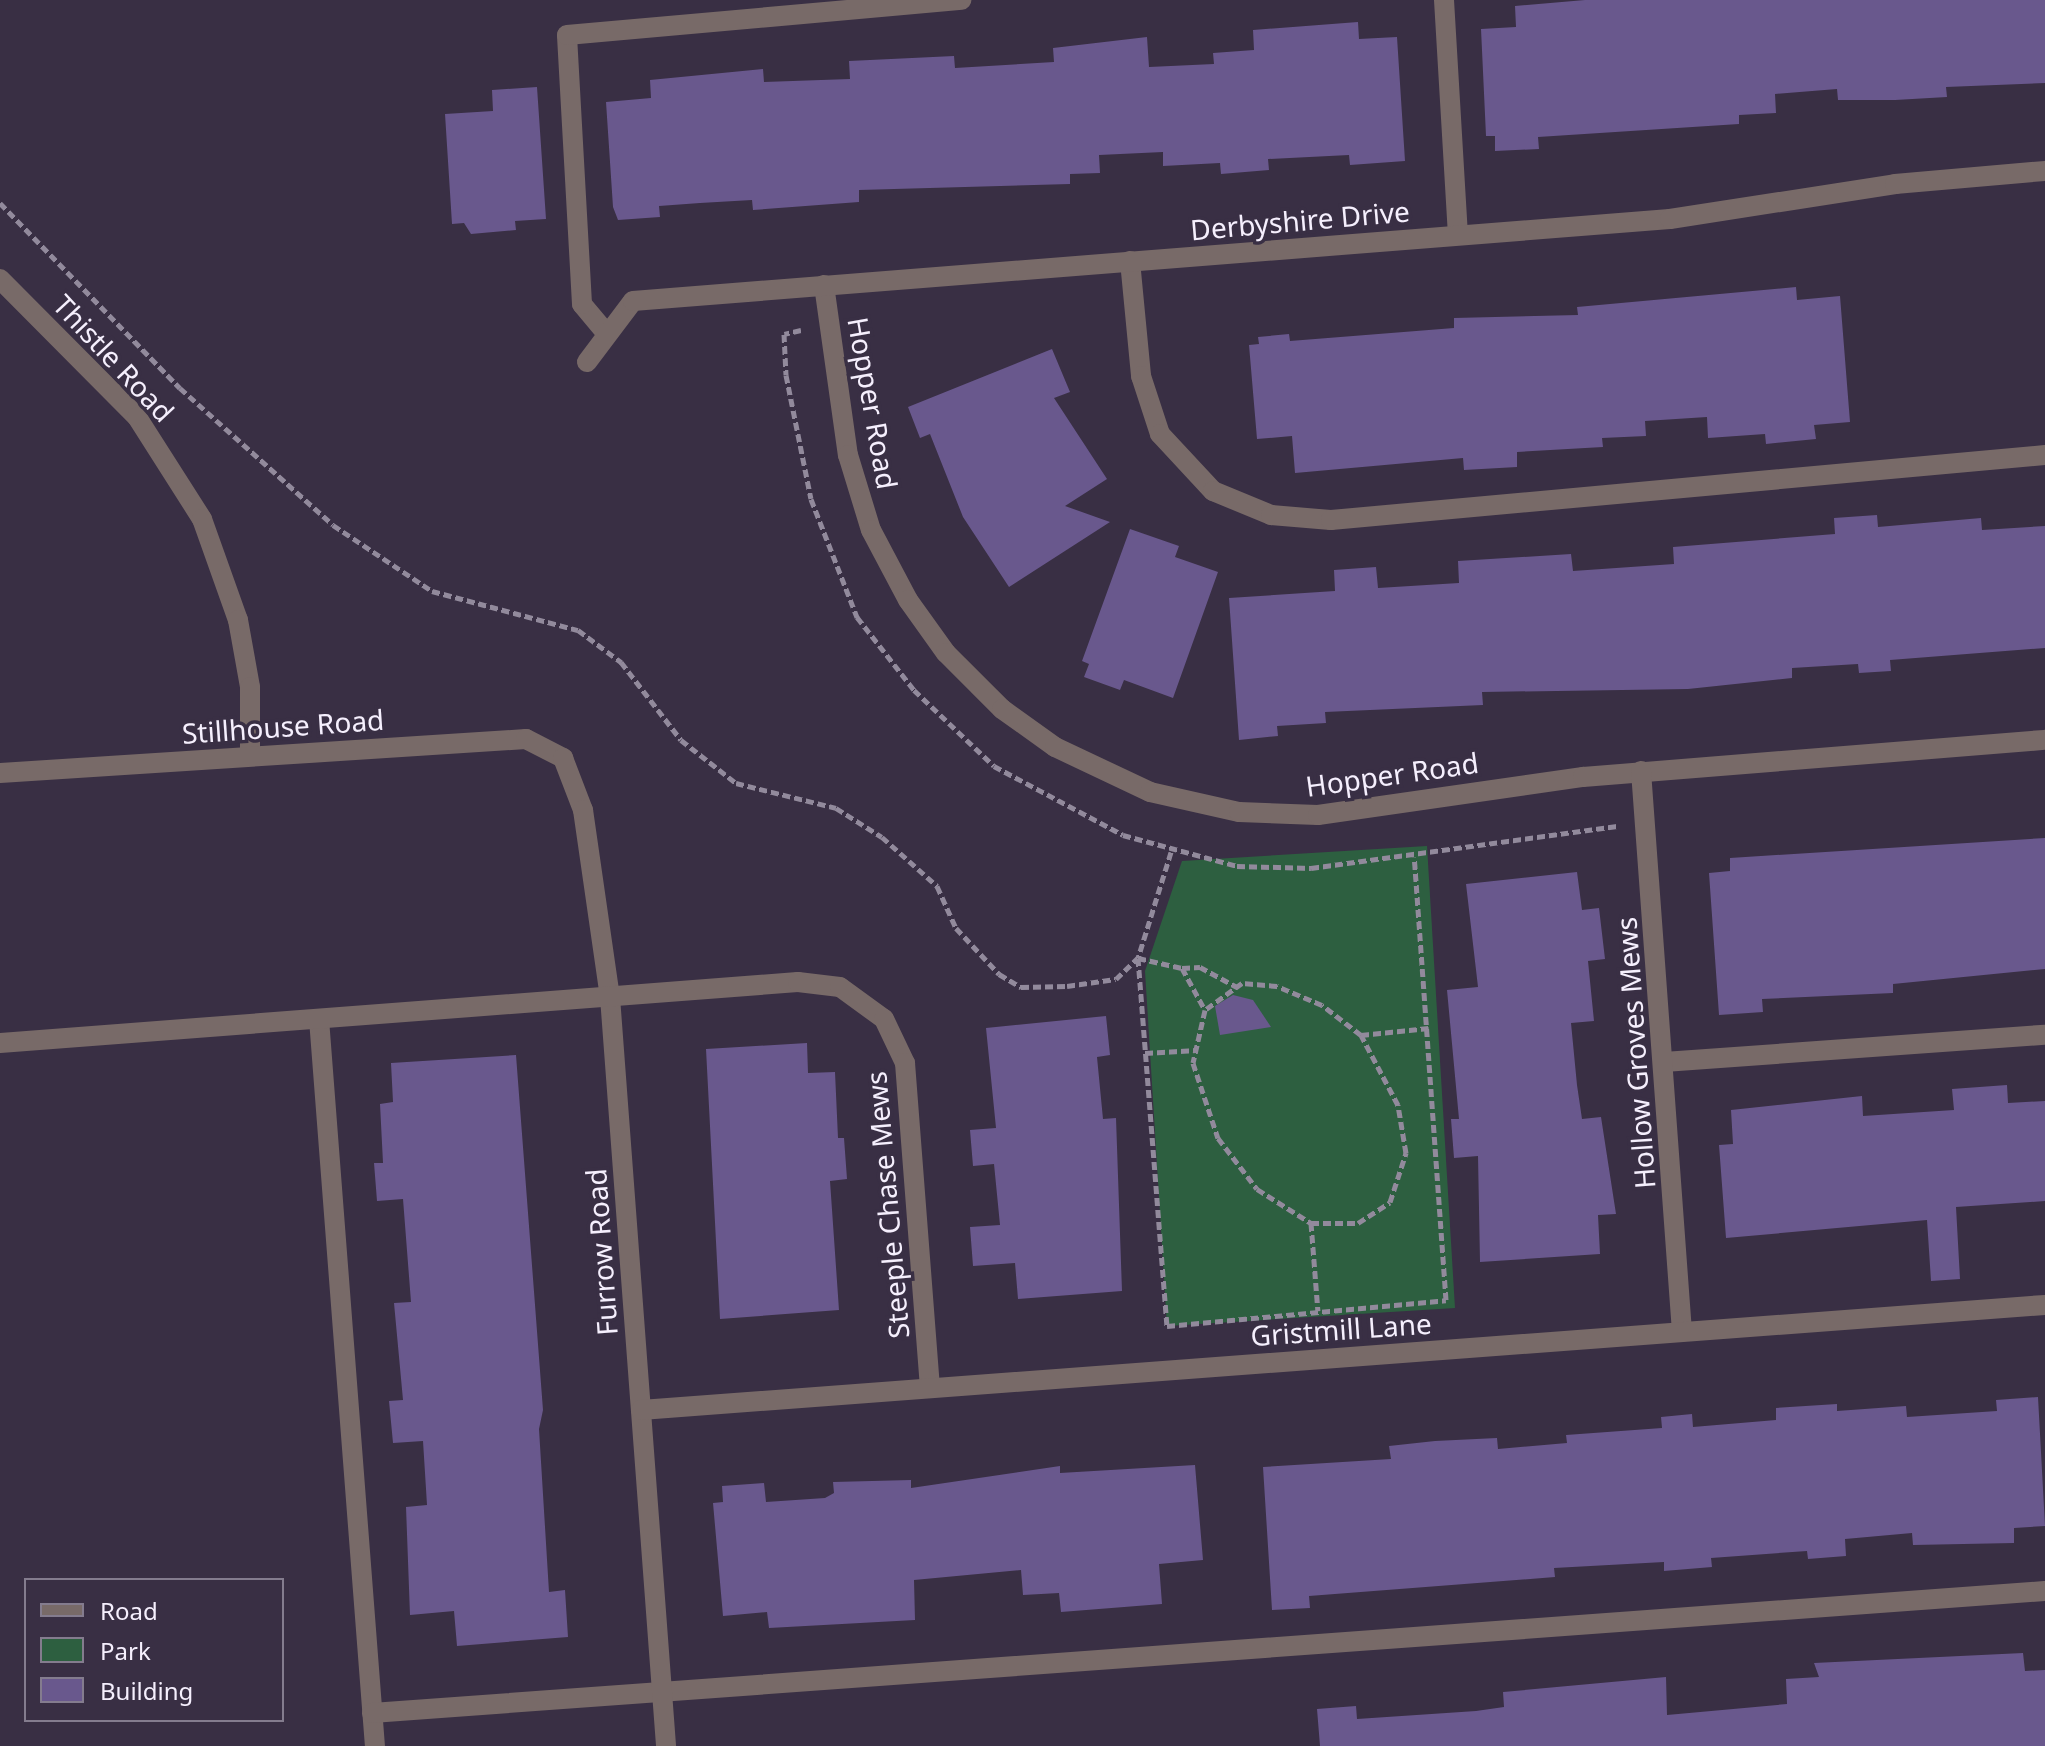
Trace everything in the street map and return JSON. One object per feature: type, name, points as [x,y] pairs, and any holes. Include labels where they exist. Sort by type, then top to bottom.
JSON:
[{"type":"street","points":[[607,334],[582,304],[567,35],[961,0]]},
{"type":"street","points":[[1444,0],[1458,235]]},
{"type":"street","name":"Derbyshire Drive","points":[[587,362],[633,301],[1670,219],[1932,179],[2045,171]]},
{"type":"street","points":[[1130,261],[1141,376],[1160,434],[1213,491],[1271,515],[1331,520],[2045,455]]},
{"type":"street","name":"Thistle Road","points":[[0,279],[137,417],[202,519],[227,581],[243,646],[250,756]]},
{"type":"street","name":"Hopper Road","points":[[824,285],[858,493],[908,600],[982,691],[1089,766],[1187,803],[1278,815],[1357,812],[1641,771],[2045,740]]},
{"type":"street","name":"Stillhouse Road","points":[[0,773],[526,739],[563,758]]},
{"type":"street","name":"Furrow Road","points":[[563,758],[583,810],[610,997],[666,1746]]},
{"type":"street","name":"Hollow Groves Mews","points":[[1641,771],[1682,1332]]},
{"type":"street","name":"Steeple Chase Mews","points":[[0,1043],[822,983],[857,995],[884,1019],[907,1075],[930,1388]]},
{"type":"street","points":[[319,1019],[375,1746]]},
{"type":"street","points":[[1664,1062],[2045,1035]]},
{"type":"street","name":"Gristmill Lane","points":[[641,1410],[2045,1305]]},
{"type":"street","points":[[372,1713],[662,1690],[1022,1669],[2045,1591]]},
{"type":"path","points":[[0,203],[180,388],[333,525],[432,591],[578,630],[621,662],[681,740],[736,783],[836,808],[882,837],[937,886],[956,928],[999,974],[1021,987],[1067,986],[1116,979],[1138,958]]},
{"type":"path","points":[[830,328],[784,334],[786,375],[811,499],[857,617],[914,690],[994,766],[1097,822],[1171,852],[1237,866],[1311,868],[1414,857],[1645,822]]},
{"type":"path","points":[[1171,852],[1138,958],[1167,1326],[1446,1300],[1429,1028],[1414,857]]},
{"type":"path","points":[[1138,958],[1182,968],[1200,967],[1237,987],[1277,986],[1322,1005],[1361,1035],[1398,1105],[1406,1153],[1390,1202],[1358,1223],[1311,1223],[1257,1189],[1218,1138],[1193,1063],[1205,1010],[1182,968]]},
{"type":"path","points":[[1205,1010],[1237,987]]},
{"type":"path","points":[[1361,1035],[1429,1028]]},
{"type":"path","points":[[1145,1053],[1197,1050]]},
{"type":"path","points":[[1311,1223],[1318,1311]]},
{"type":"green space","points":[[1427,846],[1455,1308],[1167,1326],[1145,971],[1182,861]]},
{"type":"building","points":[[1585,0],[2045,0],[2045,83],[1946,87],[1947,97],[1895,100],[1838,100],[1837,89],[1775,94],[1776,113],[1739,115],[1739,124],[1538,137],[1539,149],[1495,151],[1495,136],[1486,136],[1481,29],[1516,27],[1515,6]]},
{"type":"building","points":[[1358,22],[1359,39],[1397,37],[1405,161],[1350,165],[1349,155],[1268,159],[1269,170],[1221,174],[1220,163],[1163,166],[1163,152],[1099,155],[1100,173],[1070,174],[1070,184],[859,190],[859,202],[753,210],[752,200],[659,206],[660,217],[618,220],[613,207],[606,102],[651,98],[650,80],[763,69],[764,82],[850,79],[849,61],[954,56],[955,68],[1054,62],[1053,48],[1147,37],[1149,67],[1214,64],[1213,53],[1254,50],[1253,30]]},
{"type":"building","points":[[537,87],[546,219],[515,221],[516,230],[471,234],[464,223],[452,224],[445,114],[493,111],[492,90]]},
{"type":"building","points":[[1796,287],[1797,300],[1840,296],[1850,422],[1814,425],[1816,439],[1766,444],[1765,434],[1708,438],[1707,417],[1645,421],[1646,436],[1602,438],[1603,447],[1517,452],[1517,467],[1464,470],[1463,458],[1295,473],[1292,436],[1257,439],[1249,345],[1259,344],[1258,337],[1289,334],[1290,341],[1454,328],[1454,318],[1578,315],[1577,307]]},
{"type":"building","points":[[1052,349],[1070,392],[1054,398],[1107,479],[1065,506],[1110,522],[1009,587],[963,517],[930,434],[920,438],[908,407]]},
{"type":"building","points":[[1877,515],[1878,527],[1981,518],[1982,530],[2045,526],[2045,648],[1890,660],[1891,671],[1859,673],[1858,664],[1792,668],[1792,678],[1688,689],[1482,692],[1483,705],[1325,712],[1326,723],[1277,726],[1278,736],[1239,740],[1229,598],[1335,591],[1334,570],[1376,567],[1378,588],[1459,583],[1458,561],[1571,554],[1573,571],[1674,564],[1673,547],[1835,534],[1834,518]]},
{"type":"building","points":[[1130,529],[1179,546],[1175,557],[1218,572],[1173,698],[1124,680],[1120,690],[1084,677],[1089,664],[1082,661]]},
{"type":"building","points":[[2045,838],[2045,969],[1893,984],[1893,993],[1762,999],[1763,1012],[1719,1015],[1709,873],[1730,871],[1730,858]]},
{"type":"building","points":[[1577,872],[1582,910],[1599,908],[1605,959],[1588,961],[1594,1021],[1571,1023],[1577,1085],[1582,1119],[1601,1117],[1616,1214],[1598,1215],[1600,1254],[1480,1262],[1478,1156],[1454,1158],[1451,1119],[1459,1119],[1447,990],[1478,987],[1466,884]]},
{"type":"building","points":[[1233,995],[1253,1000],[1271,1027],[1220,1035],[1215,1006]]},
{"type":"building","points":[[1106,1016],[1110,1055],[1097,1057],[1103,1119],[1116,1118],[1122,1291],[1018,1299],[1015,1263],[973,1266],[970,1227],[1000,1225],[994,1164],[973,1166],[970,1130],[996,1128],[986,1028]]},
{"type":"building","points":[[807,1043],[808,1073],[835,1072],[838,1138],[844,1138],[847,1179],[830,1181],[839,1310],[720,1319],[706,1049]]},
{"type":"building","points":[[516,1055],[543,1410],[539,1429],[549,1592],[565,1590],[568,1637],[457,1646],[454,1611],[410,1615],[406,1507],[427,1505],[423,1441],[393,1443],[389,1401],[403,1400],[394,1303],[411,1302],[403,1199],[377,1201],[374,1163],[383,1163],[380,1104],[393,1102],[391,1063]]},
{"type":"building","points":[[2007,1085],[2008,1103],[2045,1101],[2045,1201],[1956,1207],[1960,1279],[1931,1281],[1927,1220],[1726,1238],[1719,1145],[1733,1144],[1731,1110],[1862,1096],[1863,1116],[1954,1110],[1952,1089]]},
{"type":"building","points":[[2038,1397],[2045,1526],[2014,1528],[2014,1543],[1913,1545],[1912,1533],[1845,1539],[1846,1556],[1808,1559],[1807,1551],[1711,1558],[1712,1567],[1664,1571],[1664,1562],[1554,1568],[1555,1577],[1309,1596],[1310,1608],[1272,1610],[1263,1467],[1391,1459],[1389,1446],[1435,1441],[1497,1438],[1498,1449],[1567,1443],[1566,1435],[1662,1428],[1661,1417],[1692,1414],[1693,1427],[1776,1420],[1776,1408],[1837,1404],[1837,1411],[1906,1406],[1907,1417],[1997,1411],[1996,1400]]},
{"type":"building","points":[[1195,1465],[1203,1560],[1159,1564],[1162,1604],[1061,1612],[1059,1593],[1023,1595],[1021,1570],[914,1580],[915,1620],[769,1628],[767,1612],[723,1616],[713,1503],[723,1502],[722,1486],[764,1483],[766,1502],[825,1498],[834,1493],[833,1482],[911,1480],[911,1488],[1060,1466],[1060,1473]]},
{"type":"building","points":[[2023,1653],[2025,1671],[2045,1670],[2045,1746],[1320,1746],[1317,1709],[1356,1706],[1357,1719],[1476,1711],[1504,1707],[1503,1692],[1666,1677],[1667,1715],[1787,1704],[1786,1679],[1819,1677],[1814,1663]]}]
